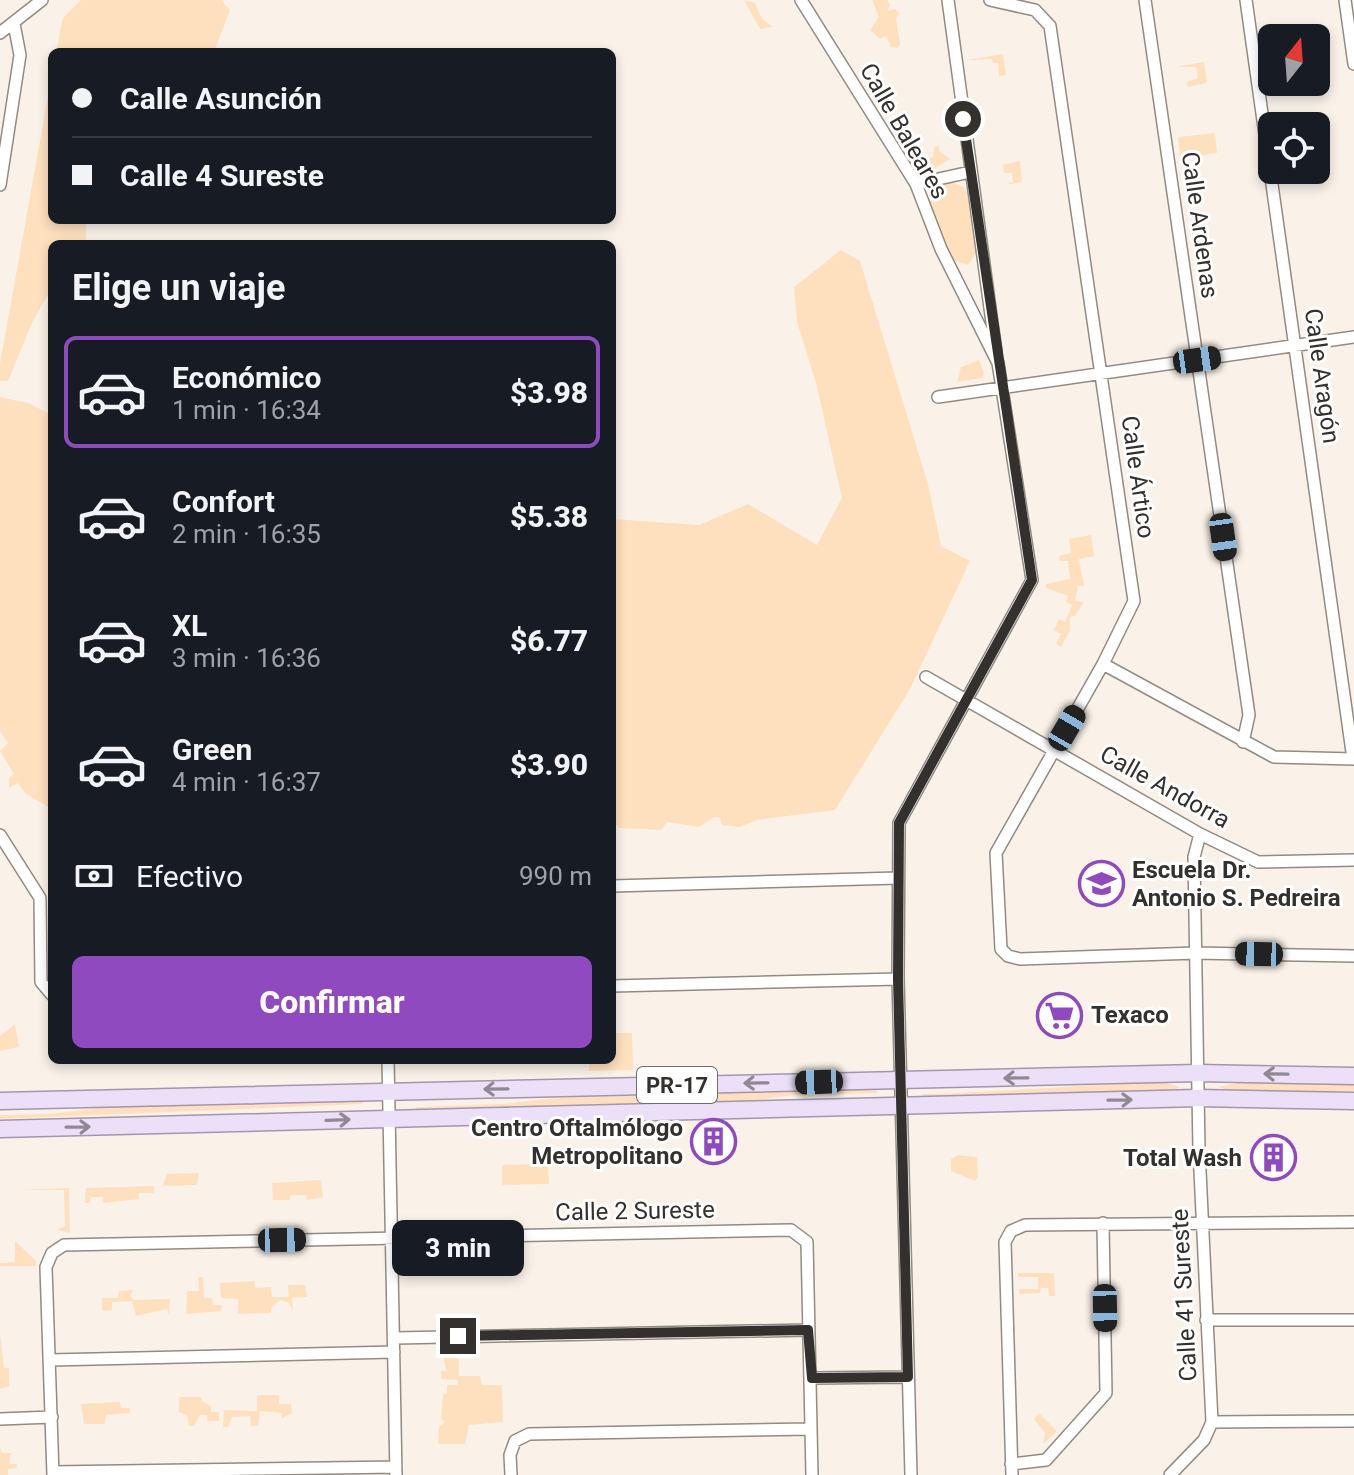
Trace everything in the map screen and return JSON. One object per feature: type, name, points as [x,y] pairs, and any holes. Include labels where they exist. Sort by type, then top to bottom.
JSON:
[{"type":"main road","name":"PR-17","points":[[0,1101],[1198,1073],[1354,1076]]},
{"type":"main road","name":"PR-17","points":[[0,1129],[1198,1098],[1354,1101]]},
{"type":"street","points":[[0,33],[42,0]]},
{"type":"street","name":"Calle Baleares","points":[[801,0],[916,184],[941,249],[998,363],[1032,580],[899,823],[898,979],[911,1475]]},
{"type":"street","points":[[948,0],[998,363]]},
{"type":"street","name":"Calle Ártico","points":[[990,0],[1035,10],[1043,15],[1050,26],[1134,601],[1103,664],[996,853],[998,943],[1008,956],[1020,959],[1196,953]]},
{"type":"street","name":"Calle Ardenas","points":[[1145,0],[1249,715],[1243,742]]},
{"type":"street","name":"Calle Aragón","points":[[1246,0],[1354,759]]},
{"type":"street","points":[[1345,0],[1354,64]]},
{"type":"street","points":[[0,185],[20,55],[14,24]]},
{"type":"street","points":[[916,184],[970,172]]},
{"type":"street","points":[[938,397],[1354,337]]},
{"type":"street","points":[[1103,664],[1274,757],[1354,759]]},
{"type":"street","name":"Calle Andorra","points":[[926,677],[1200,834],[1258,862],[1354,860]]},
{"type":"street","name":"Calle 41 Sureste","points":[[1200,834],[1194,857],[1198,1098],[1212,1422]]},
{"type":"street","points":[[0,835],[46,898],[41,982],[48,991]]},
{"type":"street","points":[[616,886],[898,878]]},
{"type":"street","points":[[1196,953],[1354,956]]},
{"type":"street","points":[[616,986],[898,979]]},
{"type":"street","points":[[388,1064],[395,1338],[396,1471],[53,1474],[51,1360],[394,1352]]},
{"type":"street","points":[[1103,1223],[1106,1393],[1046,1460],[1012,1469],[1007,1237],[1011,1231],[1025,1225],[1103,1223],[1202,1221],[1354,1222]]},
{"type":"street","name":"Calle 2 Sureste","points":[[51,1360],[48,1260],[58,1248],[71,1244],[797,1232],[807,1242],[808,1330]]},
{"type":"street","points":[[1206,1320],[1354,1320]]},
{"type":"street","points":[[395,1338],[808,1330],[812,1378],[812,1475]]},
{"type":"street","points":[[812,1378],[908,1377]]},
{"type":"street","points":[[0,1419],[52,1417]]},
{"type":"street","points":[[1170,1475],[1204,1440],[1212,1422],[1354,1421]]},
{"type":"street","points":[[511,1475],[510,1455],[515,1441],[529,1434],[811,1429]]},
{"type":"shaded area","points":[[81,0],[221,0],[230,10],[216,48],[57,48],[63,18]]},
{"type":"shaded area","points":[[744,0],[755,3],[762,19],[773,27],[760,29]]},
{"type":"shaded area","points":[[872,0],[887,0],[890,5],[887,11],[895,9],[900,14],[896,18],[900,44],[897,48],[891,47],[886,36],[880,39],[870,30],[879,17]]},
{"type":"shaded area","points":[[1003,54],[1006,75],[999,76],[998,63],[993,63],[992,59],[967,60]]},
{"type":"shaded area","points":[[1204,62],[1207,83],[1188,87],[1187,82],[1198,78],[1196,67],[1176,67]]},
{"type":"shaded area","points":[[48,96],[48,224],[86,224],[86,240],[48,240],[48,294],[32,323],[8,381],[0,381],[0,364]]},
{"type":"shaded area","points":[[1215,133],[1217,153],[1180,158],[1178,137]]},
{"type":"shaded area","points":[[939,146],[939,151],[950,159],[935,168],[918,162],[933,157],[934,147]]},
{"type":"shaded area","points":[[1020,161],[1022,182],[1005,185],[1013,182],[1012,173],[1004,173],[1003,165],[992,167]]},
{"type":"shaded area","points":[[950,182],[964,187],[967,193],[976,253],[968,265],[952,260],[929,206],[933,188]]},
{"type":"shaded area","points":[[841,250],[860,261],[928,484],[941,546],[970,561],[910,689],[835,810],[757,820],[740,827],[722,825],[720,818],[714,817],[699,827],[667,822],[661,830],[619,828],[616,825],[616,519],[699,525],[748,504],[817,545],[842,498],[816,383],[797,322],[794,287]]},
{"type":"shaded area","points":[[979,360],[984,373],[982,378],[957,382],[961,367]]},
{"type":"shaded area","points":[[0,397],[28,403],[48,413],[48,807],[26,794],[18,783],[9,788],[9,778],[14,774],[0,751],[8,743],[0,731]]},
{"type":"shaded area","points":[[1091,535],[1094,556],[1079,559],[1084,586],[1078,586],[1075,601],[1084,602],[1075,616],[1070,617],[1070,630],[1061,647],[1056,644],[1061,634],[1054,630],[1059,619],[1065,622],[1072,605],[1066,602],[1068,596],[1046,588],[1046,584],[1070,579],[1068,561],[1060,561],[1059,556],[1071,553],[1069,539]]},
{"type":"shaded area","points":[[15,1024],[19,1047],[0,1051],[0,1036]]},
{"type":"shaded area","points":[[616,1033],[632,1033],[633,1070],[589,1071],[589,1064],[616,1064]]},
{"type":"shaded area","points":[[1241,1082],[1354,1083],[1354,1091],[1234,1092],[1218,1087]]},
{"type":"shaded area","points":[[1166,1083],[1180,1087],[1173,1091],[921,1097],[924,1094]]},
{"type":"shaded area","points":[[876,1090],[877,1093],[795,1095],[734,1103],[416,1111],[416,1107],[503,1104],[573,1096]]},
{"type":"shaded area","points":[[363,1101],[363,1104],[0,1119],[0,1115],[51,1114],[116,1106]]},
{"type":"shaded area","points":[[958,1155],[977,1157],[978,1177],[975,1181],[951,1171],[951,1159]]},
{"type":"shaded area","points":[[548,1164],[549,1184],[502,1185],[502,1165]]},
{"type":"shaded area","points":[[199,1173],[197,1185],[163,1186],[167,1174]]},
{"type":"shaded area","points":[[321,1180],[323,1197],[307,1200],[306,1195],[290,1195],[290,1200],[273,1200],[272,1183]]},
{"type":"shaded area","points":[[154,1186],[154,1193],[139,1193],[139,1199],[103,1203],[103,1197],[91,1197],[90,1203],[85,1203],[86,1188]]},
{"type":"shaded area","points":[[69,1188],[70,1233],[57,1230],[65,1226],[64,1190],[16,1190]]},
{"type":"shaded area","points":[[15,1241],[36,1261],[36,1266],[0,1266],[0,1263],[15,1262]]},
{"type":"shaded area","points":[[1018,1273],[1054,1273],[1055,1296],[1049,1296],[1048,1288],[1041,1288],[1040,1293],[1019,1294],[1019,1289],[1038,1289],[1038,1277],[1018,1277]]},
{"type":"shaded area","points":[[198,1277],[203,1277],[204,1298],[212,1298],[213,1305],[222,1305],[221,1311],[186,1314],[187,1291],[199,1291]]},
{"type":"shaded area","points":[[254,1281],[255,1288],[271,1287],[272,1297],[289,1297],[288,1285],[305,1285],[307,1297],[292,1298],[293,1311],[289,1303],[280,1300],[271,1308],[271,1313],[238,1314],[238,1299],[221,1298],[220,1283]]},
{"type":"shaded area","points":[[133,1290],[130,1296],[134,1300],[170,1299],[169,1315],[167,1309],[136,1316],[132,1301],[112,1302],[112,1310],[102,1311],[102,1298],[118,1298],[119,1291]]},
{"type":"shaded area","points":[[0,1334],[4,1368],[9,1368],[9,1386],[0,1389]]},
{"type":"shaded area","points":[[442,1349],[458,1349],[459,1376],[480,1376],[482,1385],[502,1385],[503,1422],[469,1425],[465,1444],[438,1444],[439,1427],[445,1422],[441,1419],[443,1394],[447,1394],[447,1385],[458,1385],[458,1380],[441,1379],[441,1371],[446,1371]]},
{"type":"shaded area","points":[[257,1395],[279,1395],[279,1404],[291,1404],[292,1413],[282,1418],[282,1413],[260,1411],[258,1426],[251,1426],[250,1416],[232,1417],[228,1427],[223,1427],[224,1410],[257,1411]]},
{"type":"shaded area","points":[[179,1397],[201,1397],[211,1406],[211,1412],[219,1412],[219,1421],[207,1421],[207,1415],[200,1415],[194,1426],[189,1426],[187,1415],[179,1412]]},
{"type":"shaded area","points":[[120,1402],[121,1408],[130,1408],[130,1413],[106,1415],[105,1424],[84,1424],[81,1404]]},
{"type":"shaded area","points":[[1039,1413],[1057,1431],[1043,1444],[1045,1433],[1034,1419]]},
{"type":"shaded area","points":[[0,1446],[2,1453],[11,1453],[9,1464],[17,1464],[16,1468],[8,1469],[8,1475],[0,1475]]},
{"type":"place","name":"Escuela Dr. Antonio S. Pedreira","points":[[1101,884]]},
{"type":"place","name":"Texaco","points":[[1060,1015]]},
{"type":"place","name":"Centro Oftalmólogo Metropolitano","points":[[714,1142]]},
{"type":"place","name":"Total Wash","points":[[1273,1158]]},
{"type":"route","points":[[458,1336],[808,1330],[812,1378],[908,1377],[898,979],[899,823],[1032,580],[963,119]]}]
